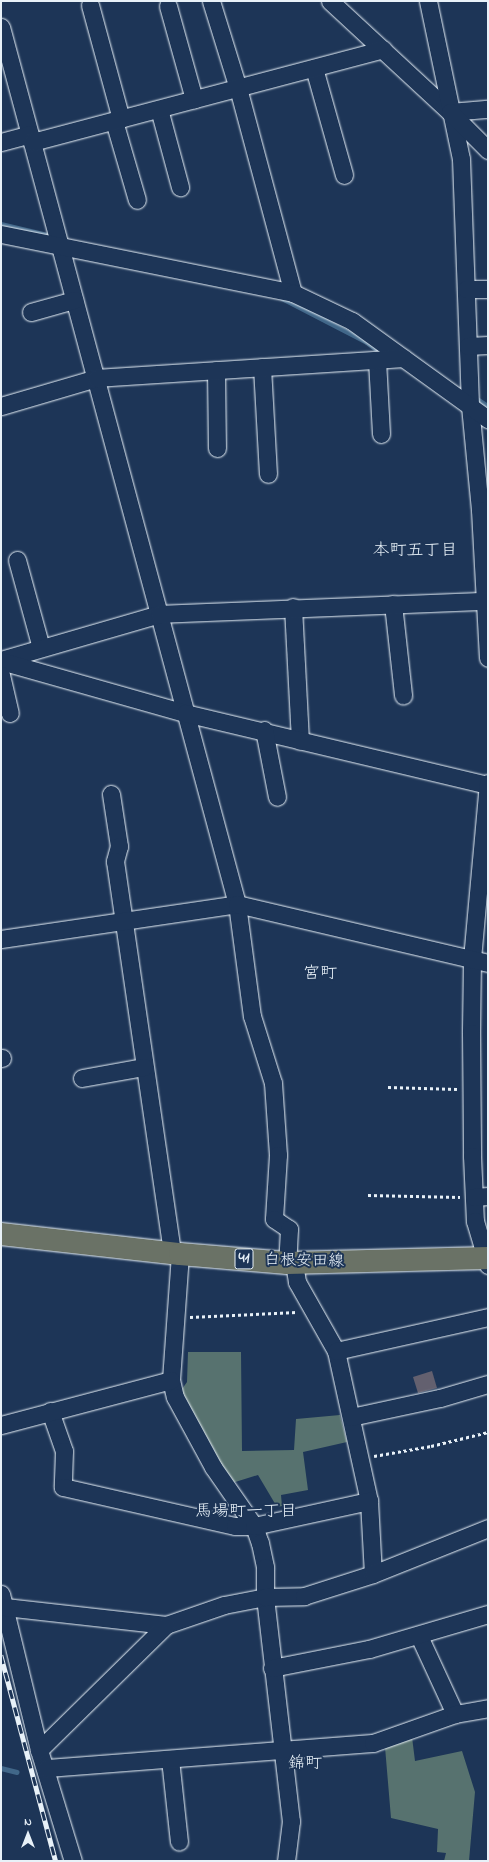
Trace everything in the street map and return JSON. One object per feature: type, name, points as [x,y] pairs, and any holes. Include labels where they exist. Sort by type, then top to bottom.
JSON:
[{"type":"main road","name":"白根安田線","points":[[1,1234],[176,1254],[290,1263],[487,1260]]},
{"type":"street","points":[[211,1],[238,88],[293,293]]},
{"type":"street","points":[[330,1],[450,112],[488,150]]},
{"type":"street","points":[[428,1],[461,159],[470,406],[485,545],[484,601],[488,658]]},
{"type":"street","points":[[90,5],[137,200]]},
{"type":"street","points":[[168,6],[194,99]]},
{"type":"street","points":[[1,27],[5,59],[31,138],[237,904],[252,1016],[273,1083],[278,1155],[274,1219],[289,1229],[290,1263],[297,1282],[336,1351],[369,1501],[373,1574]]},
{"type":"street","points":[[1,142],[31,138],[118,120],[383,49]]},
{"type":"street","points":[[314,68],[344,175]]},
{"type":"street","points":[[159,109],[180,187]]},
{"type":"street","points":[[450,112],[488,110]]},
{"type":"street","points":[[1,234],[60,248],[293,293],[352,321],[488,419]]},
{"type":"street","points":[[466,289],[488,289]]},
{"type":"street","points":[[30,312],[74,300]]},
{"type":"street","points":[[468,346],[488,346]]},
{"type":"street","points":[[1,406],[96,378],[403,358]]},
{"type":"street","points":[[377,360],[381,434]]},
{"type":"street","points":[[262,367],[268,474]]},
{"type":"street","points":[[216,370],[217,448]]},
{"type":"street","points":[[17,560],[41,648]]},
{"type":"street","points":[[1,660],[159,614],[484,601]]},
{"type":"street","points":[[393,604],[403,695]]},
{"type":"street","points":[[293,608],[300,740]]},
{"type":"street","points":[[1,660],[185,713],[264,730],[300,740],[488,784],[480,961],[471,1089],[481,1197],[475,1221],[487,1260]]},
{"type":"street","points":[[1,675],[10,713]]},
{"type":"street","points":[[264,730],[277,798]]},
{"type":"street","points":[[111,794],[119,846],[115,861],[125,921],[144,1067],[176,1254],[175,1317],[171,1380],[176,1397],[213,1467],[231,1490],[254,1526],[265,1567],[265,1597],[272,1668],[284,1750],[291,1820],[286,1861]]},
{"type":"street","points":[[1,939],[237,904],[480,961]]},
{"type":"street","points":[[82,1078],[144,1067]]},
{"type":"street","points":[[336,1351],[488,1317]]},
{"type":"street","points":[[1,1425],[171,1380]]},
{"type":"street","points":[[351,1417],[440,1398],[488,1384]]},
{"type":"street","points":[[50,1411],[64,1451],[63,1487],[221,1523],[254,1526],[369,1501]]},
{"type":"street","points":[[39,1750],[166,1625],[224,1605],[265,1597],[304,1596],[373,1574],[488,1528]]},
{"type":"street","points":[[73,1861],[46,1768],[39,1750],[3,1600],[166,1625]]},
{"type":"street","points":[[272,1668],[420,1636],[488,1614]]},
{"type":"street","points":[[420,1636],[455,1714]]},
{"type":"street","points":[[46,1768],[374,1743],[455,1714],[488,1708]]},
{"type":"street","points":[[170,1759],[180,1842]]},
{"type":"path","points":[[388,1087],[471,1089]]},
{"type":"path","points":[[368,1195],[481,1197]]},
{"type":"path","points":[[175,1317],[228,1317],[314,1311]]},
{"type":"path","points":[[360,1458],[432,1446],[488,1432]]},
{"type":"green space","points":[[188,1352],[241,1352],[242,1451],[294,1450],[296,1419],[340,1415],[347,1442],[303,1452],[308,1490],[281,1495],[282,1506],[277,1507],[258,1475],[232,1483],[214,1459],[180,1392],[187,1382]]},
{"type":"green space","points":[[412,1737],[415,1761],[462,1751],[475,1792],[469,1861],[444,1861],[446,1853],[437,1852],[438,1829],[391,1818],[385,1747]]},
{"type":"building","points":[[432,1371],[437,1388],[418,1393],[413,1377]]},
{"type":"waterway","points":[[1,224],[47,235]]},
{"type":"waterway","points":[[282,298],[367,342],[384,355]]},
{"type":"waterway","points":[[474,397],[488,406]]},
{"type":"waterway","points":[[1,1768],[17,1772]]},
{"type":"railway","points":[[1,1655],[56,1861]]},
{"type":"district","name":"本町五丁目","points":[[415,551]]},
{"type":"district","name":"宮町","points":[[320,974]]},
{"type":"district","name":"馬場町一丁目","points":[[246,1512]]},
{"type":"district","name":"錦町","points":[[305,1764]]}]
